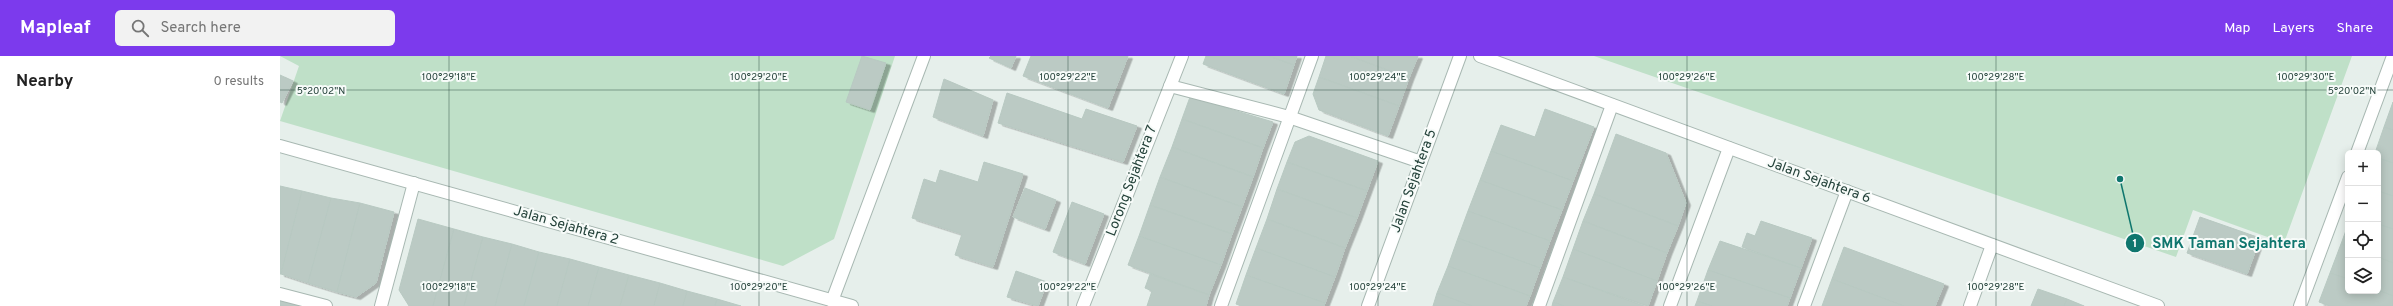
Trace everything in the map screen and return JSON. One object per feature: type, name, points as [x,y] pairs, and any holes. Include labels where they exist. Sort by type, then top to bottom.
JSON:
[{"type":"street","points":[[832,301],[924,56]]},
{"type":"street","name":"Lorong Sejahtera 7","points":[[1083,306],[1182,56]]},
{"type":"street","points":[[1221,306],[1312,56]]},
{"type":"street","name":"Jalan Sejahtera 5","points":[[1368,306],[1460,56]]},
{"type":"street","name":"Jalan Sejahtera 6","points":[[1480,56],[2158,306]]},
{"type":"street","points":[[2358,150],[2393,56]]},
{"type":"street","points":[[1170,86],[1289,117],[1421,162]]},
{"type":"street","points":[[1539,306],[1612,105]]},
{"type":"street","name":"Jalan Sejahtera 2","points":[[280,146],[852,306]]},
{"type":"street","points":[[1670,306],[1728,148]]},
{"type":"street","points":[[381,306],[414,183]]},
{"type":"street","points":[[2300,306],[2345,185]]},
{"type":"street","points":[[1804,306],[1847,191]]},
{"type":"street","points":[[1970,306],[1992,245]]},
{"type":"street","points":[[280,294],[326,306]]},
{"type":"green space","points":[[280,56],[895,56],[834,239],[783,266],[280,121],[299,66]]},
{"type":"green space","points":[[1594,56],[2352,56],[2284,243],[2193,210],[2176,257]]},
{"type":"building","points":[[862,56],[886,63],[870,110],[846,102]]},
{"type":"building","points":[[991,56],[1016,56],[1011,68],[989,58]]},
{"type":"building","points":[[1031,56],[1128,56],[1108,108],[1023,76]]},
{"type":"building","points":[[1206,56],[1269,56],[1294,65],[1284,94],[1203,64]]},
{"type":"building","points":[[1269,56],[1297,56],[1294,65]]},
{"type":"building","points":[[1326,56],[1350,56],[1409,78],[1399,106],[1319,77]]},
{"type":"building","points":[[1350,56],[1418,56],[1409,78]]},
{"type":"building","points":[[280,75],[293,81],[282,103],[280,102]]},
{"type":"building","points":[[1319,77],[1399,106],[1388,136],[1319,110],[1313,94]]},
{"type":"building","points":[[944,79],[993,100],[983,136],[933,117]]},
{"type":"building","points":[[1007,93],[1082,119],[1086,109],[1137,126],[1123,162],[998,123]]},
{"type":"building","points":[[1190,97],[1273,122],[1263,148],[1182,119]]},
{"type":"building","points":[[2393,102],[2393,130],[2384,127]]},
{"type":"building","points":[[1545,109],[1594,127],[1573,181],[1491,151],[1501,125],[1535,137]]},
{"type":"building","points":[[1182,119],[1263,148],[1253,177],[1172,147]]},
{"type":"building","points":[[2384,127],[2393,130],[2393,163],[2381,159],[2381,150],[2376,150]]},
{"type":"building","points":[[1616,134],[1666,153],[1686,203],[1678,226],[1594,194]]},
{"type":"building","points":[[1309,136],[1378,161],[1367,191],[1287,162],[1295,142]]},
{"type":"building","points":[[1172,147],[1253,177],[1242,207],[1160,177]]},
{"type":"building","points":[[1491,151],[1573,181],[1562,210],[1480,180]]},
{"type":"building","points":[[2381,159],[2393,163],[2393,196],[2381,192]]},
{"type":"building","points":[[984,162],[1023,174],[993,267],[955,255],[962,234],[912,218],[924,179],[936,183],[940,170],[978,182]]},
{"type":"building","points":[[1287,162],[1367,191],[1357,218],[1277,189]]},
{"type":"building","points":[[1160,177],[1242,207],[1232,234],[1150,205]]},
{"type":"building","points":[[1480,180],[1562,210],[1550,241],[1468,211]]},
{"type":"building","points":[[280,186],[302,191],[281,274],[280,274]]},
{"type":"building","points":[[1025,188],[1056,200],[1045,229],[1013,217]]},
{"type":"building","points":[[1277,189],[1357,218],[1345,248],[1267,219]]},
{"type":"building","points":[[302,191],[331,198],[308,283],[281,274]]},
{"type":"building","points":[[2381,192],[2393,196],[2393,229],[2381,225]]},
{"type":"building","points":[[1594,194],[1678,226],[1667,253],[1583,221]]},
{"type":"building","points":[[331,198],[360,203],[337,292],[308,283]]},
{"type":"building","points":[[1072,202],[1104,214],[1085,264],[1053,252]]},
{"type":"building","points":[[360,203],[394,212],[376,283],[356,297],[337,292]]},
{"type":"building","points":[[1150,205],[1232,234],[1221,265],[1139,236]]},
{"type":"building","points":[[1468,211],[1550,241],[1540,268],[1458,238]]},
{"type":"building","points":[[2200,217],[2260,238],[2247,274],[2187,253]]},
{"type":"building","points":[[418,219],[454,229],[433,306],[409,306],[399,290]]},
{"type":"building","points":[[1267,219],[1345,248],[1335,277],[1256,248]]},
{"type":"building","points":[[1583,221],[1667,253],[1657,281],[1573,249]]},
{"type":"building","points":[[1761,221],[1812,238],[1801,268],[1742,247],[1747,233],[1755,236]]},
{"type":"building","points":[[2381,225],[2393,229],[2393,263],[2381,258]]},
{"type":"building","points":[[454,229],[483,237],[464,306],[433,306]]},
{"type":"building","points":[[2345,233],[2345,245],[2341,244]]},
{"type":"building","points":[[1139,236],[1221,265],[1209,295],[1128,265]]},
{"type":"building","points":[[483,237],[512,244],[495,306],[464,306]]},
{"type":"building","points":[[1458,238],[1540,268],[1530,296],[1448,266]]},
{"type":"building","points":[[1720,241],[1801,268],[1790,298],[1708,270]]},
{"type":"building","points":[[512,244],[539,252],[524,306],[495,306]]},
{"type":"building","points":[[2341,244],[2345,245],[2345,278],[2330,273]]},
{"type":"building","points":[[1844,247],[1944,284],[1935,306],[1904,306],[1832,279]]},
{"type":"building","points":[[1256,248],[1335,277],[1325,303],[1246,275]]},
{"type":"building","points":[[1573,249],[1657,281],[1648,306],[1563,277]]},
{"type":"building","points":[[539,252],[570,259],[557,306],[524,306]]},
{"type":"building","points":[[2381,258],[2393,263],[2393,296],[2381,291]]},
{"type":"building","points":[[570,259],[599,267],[588,306],[557,306]]},
{"type":"building","points":[[1448,266],[1530,296],[1526,306],[1472,306],[1437,293]]},
{"type":"building","points":[[599,267],[629,275],[620,306],[588,306]]},
{"type":"building","points":[[1708,270],[1790,298],[1787,306],[1712,306],[1697,301]]},
{"type":"building","points":[[1016,271],[1047,282],[1038,306],[1007,297]]},
{"type":"building","points":[[2330,273],[2345,278],[2345,294],[2381,294],[2381,291],[2393,296],[2393,306],[2330,306],[2319,302]]},
{"type":"building","points":[[1150,274],[1209,295],[1206,306],[1147,306],[1152,291],[1145,288]]},
{"type":"building","points":[[629,275],[660,283],[654,306],[620,306]]},
{"type":"building","points":[[1246,275],[1325,303],[1324,306],[1241,306],[1236,304]]},
{"type":"building","points":[[1563,277],[1644,306],[1564,306],[1553,302]]},
{"type":"building","points":[[1832,279],[1904,306],[1822,306]]},
{"type":"building","points":[[660,283],[687,291],[683,306],[654,306]]},
{"type":"building","points":[[2038,289],[2067,299],[2064,306],[2031,306]]},
{"type":"building","points":[[687,291],[717,299],[715,306],[683,306]]},
{"type":"building","points":[[1437,293],[1472,306],[1433,306]]},
{"type":"building","points":[[717,299],[741,306],[715,306]]},
{"type":"building","points":[[2067,299],[2084,306],[2064,306]]},
{"type":"building","points":[[280,300],[301,306],[280,306]]},
{"type":"building","points":[[1697,301],[1712,306],[1695,306]]},
{"type":"building","points":[[1553,302],[1564,306],[1552,306]]},
{"type":"place","name":"SMK Taman Sejahtera","points":[[2120,179]]}]
